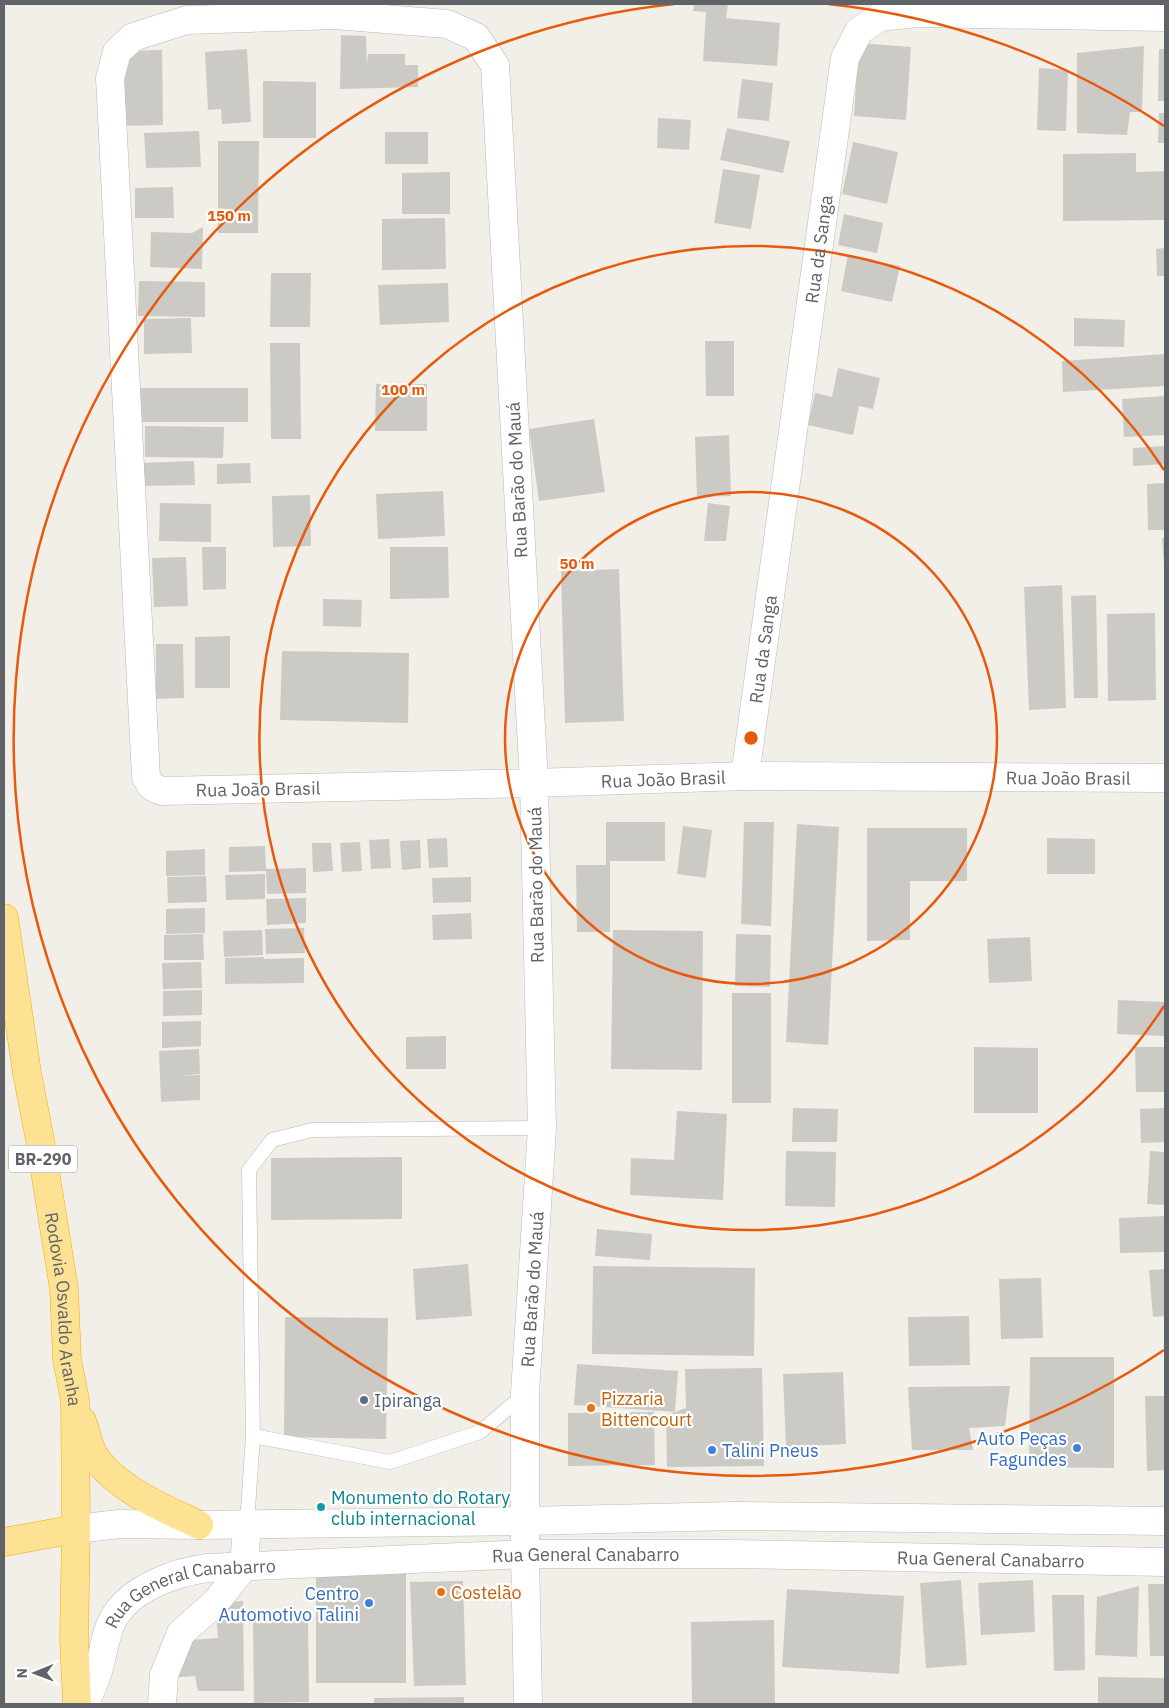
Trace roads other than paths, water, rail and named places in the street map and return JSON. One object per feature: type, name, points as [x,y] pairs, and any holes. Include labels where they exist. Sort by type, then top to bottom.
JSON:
[{"type":"highway","name":"Rodovia Osvaldo Aranha","points":[[4,918],[27,1073],[40,1140],[64,1289],[67,1359],[75,1400],[76,1529],[74,1639],[76,1704]]},
{"type":"highway","points":[[75,1400],[97,1460],[129,1488],[199,1525]]},
{"type":"highway","points":[[4,1542],[76,1529]]},
{"type":"street","name":"Rua da Sanga","points":[[745,776],[846,58],[859,31],[880,17],[917,13],[1165,17]]},
{"type":"street","name":"Rua Barão do Mauá","points":[[161,791],[151,786],[146,777],[110,78],[117,52],[133,37],[187,20],[335,15],[447,24],[476,37],[495,66],[534,783],[542,1128],[525,1393],[525,1554],[528,1704]]},
{"type":"street","name":"Rua João Brasil","points":[[161,791],[534,783],[745,776],[1165,778]]},
{"type":"street","name":"Rua General Canabarro","points":[[76,1529],[119,1524],[525,1522],[733,1516],[1165,1521]]},
{"type":"street","points":[[732,1554],[733,1516]]},
{"type":"street","points":[[989,1519],[990,1559]]},
{"type":"street","points":[[162,1704],[164,1674],[182,1633],[215,1603],[244,1567],[247,1524]]},
{"type":"street","name":"Rua General Canabarro","points":[[85,1704],[100,1667],[107,1636],[114,1618],[126,1602],[153,1585],[186,1571],[208,1568],[525,1554],[732,1554],[1165,1562]]},
{"type":"lane","points":[[247,1524],[253,1436],[249,1170],[272,1140],[312,1130],[542,1128]]},
{"type":"lane","points":[[253,1436],[390,1462],[480,1432],[525,1393]]},
{"type":"place","name":"Ipiranga","points":[[364,1400]]},
{"type":"place","name":"Pizzaria Bittencourt","points":[[591,1408]]},
{"type":"place","name":"Auto Peças Fagundes","points":[[1077,1448]]},
{"type":"place","name":"Talini Pneus","points":[[712,1450]]},
{"type":"place","name":"Monumento do Rotary club internacional","points":[[321,1507]]},
{"type":"place","name":"Costelão","points":[[441,1592]]},
{"type":"place","name":"Centro Automotivo Talini","points":[[369,1603]]}]
